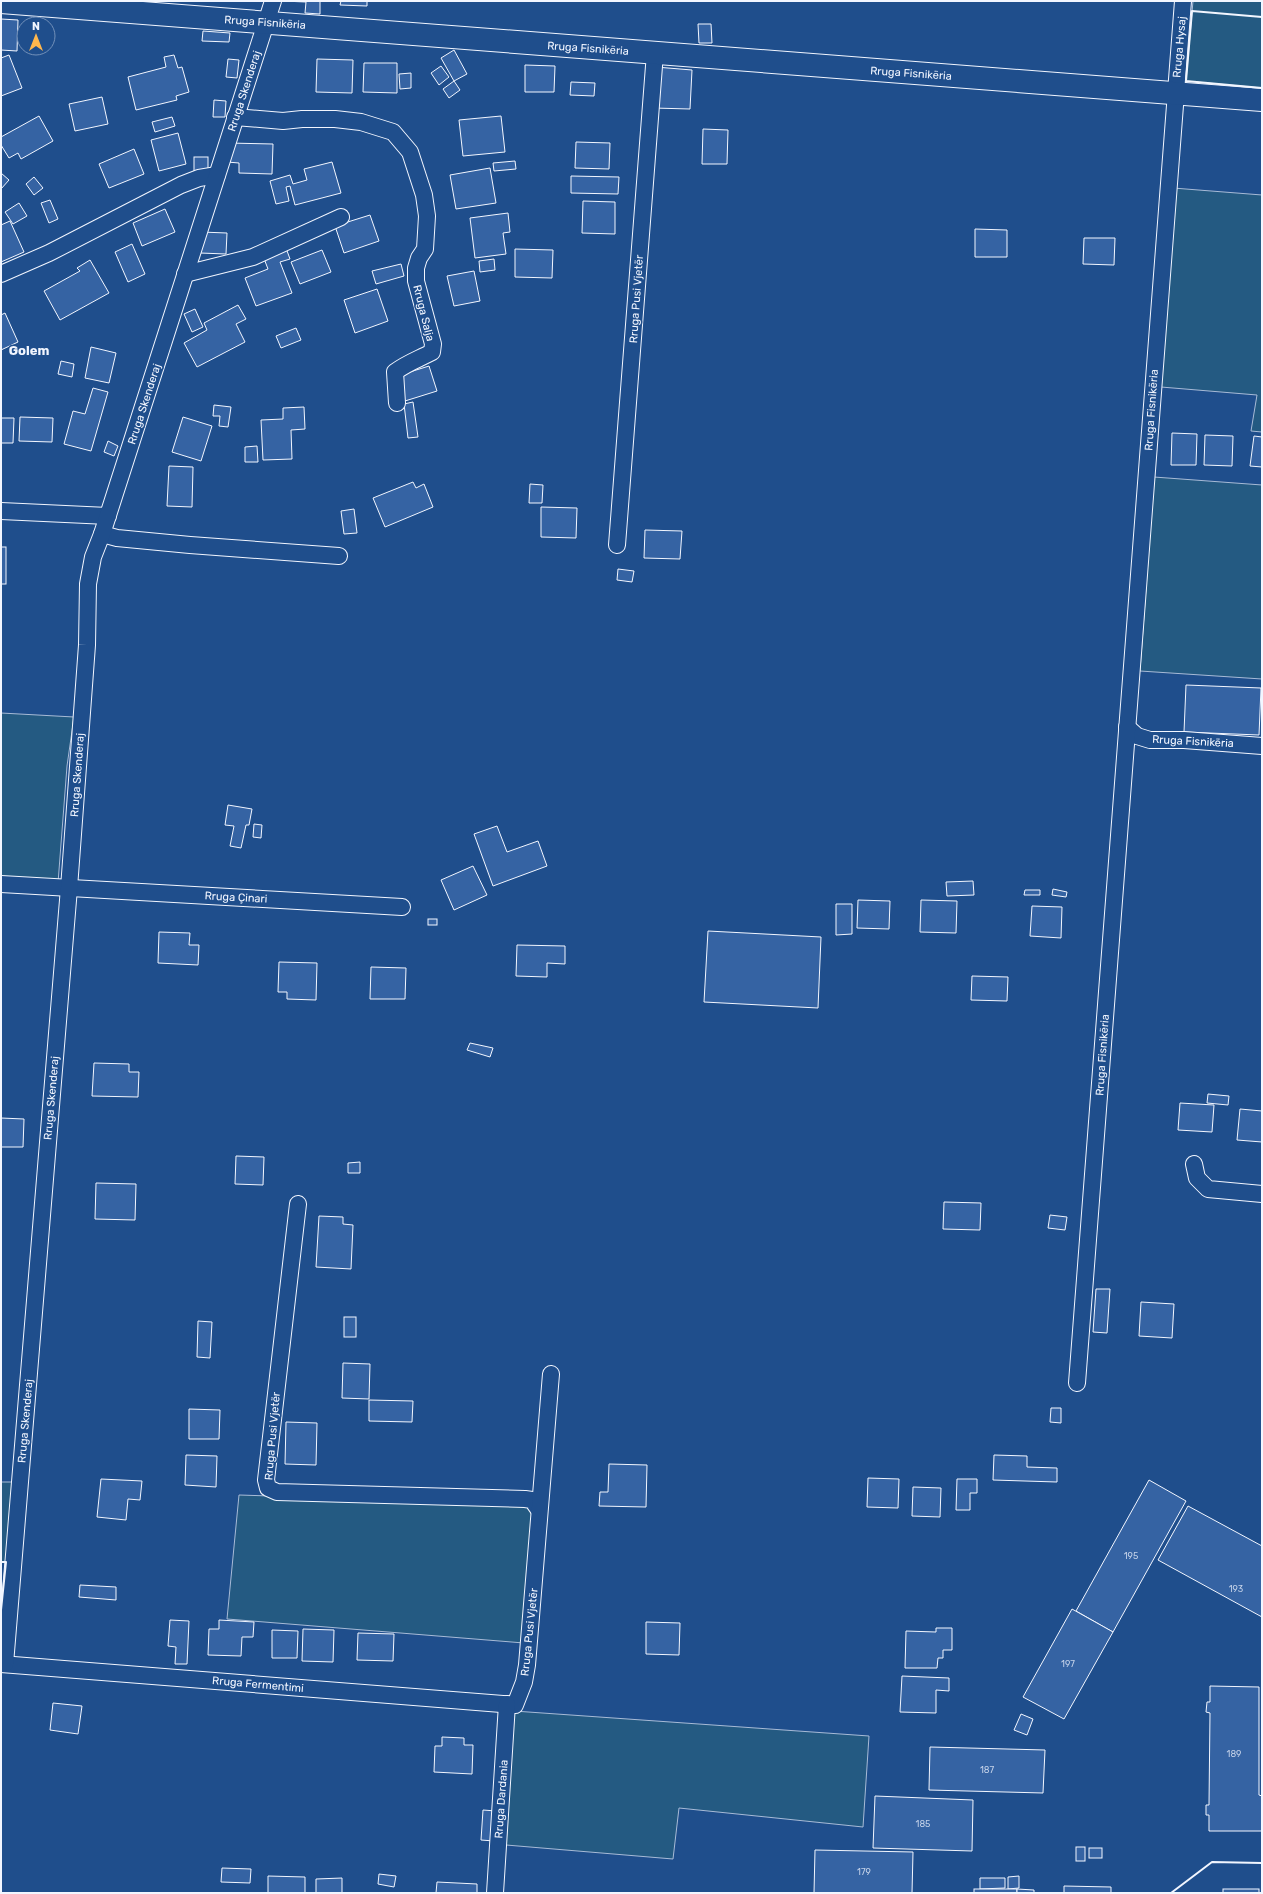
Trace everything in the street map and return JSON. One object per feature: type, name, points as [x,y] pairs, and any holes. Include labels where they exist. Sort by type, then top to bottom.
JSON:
[{"type":"street","name":"Rruga Skenderaj","points":[[3,1664],[69,888],[87,645],[88,584],[93,557],[108,516],[273,1]]},
{"type":"street","name":"Rruga Hysaj","points":[[1175,93],[1183,1]]},
{"type":"street","name":"Rruga Fisnikëria","points":[[1,2],[1262,100]]},
{"type":"street","name":"Rruga Pusi Vjetër","points":[[617,545],[654,53]]},
{"type":"street","name":"Rruga Fisnikëria","points":[[1077,1383],[1175,93]]},
{"type":"street","name":"Rruga Salja","points":[[235,117],[283,121],[302,119],[335,119],[361,122],[393,132],[410,152],[424,195],[427,216],[425,249],[419,258],[416,268],[416,281],[433,344],[432,352],[420,359],[405,364],[395,372],[397,403]]},
{"type":"street","points":[[1,274],[49,253],[90,230],[182,185],[199,178],[217,174]]},
{"type":"street","points":[[185,274],[253,258],[341,217]]},
{"type":"street","points":[[1,511],[108,516]]},
{"type":"street","points":[[102,534],[117,538],[190,546],[338,556]]},
{"type":"street","name":"Rruga Fisnikëria","points":[[1127,727],[1137,736],[1150,740],[1184,740],[1262,746]]},
{"type":"street","name":"Rruga Çinari","points":[[1,884],[402,907]]},
{"type":"street","points":[[1194,1164],[1197,1178],[1208,1189],[1262,1194]]},
{"type":"street","name":"Rruga Pusi Vjetër","points":[[298,1204],[266,1480],[268,1488],[277,1492],[524,1498],[532,1500],[539,1510]]},
{"type":"street","name":"Rruga Pusi Vjetër","points":[[511,1705],[524,1682],[527,1665],[551,1374]]},
{"type":"street","name":"Rruga Fermentimi","points":[[3,1664],[511,1705]]},
{"type":"street","name":"Rruga Dardania","points":[[495,1893],[511,1705]]},
{"type":"shaded area","points":[[1193,1],[1262,1],[1262,88],[1186,81]]},
{"type":"shaded area","points":[[1173,188],[1262,195],[1262,432],[1251,431],[1257,395],[1161,387]]},
{"type":"shaded area","points":[[1154,477],[1262,485],[1262,679],[1140,671]]},
{"type":"shaded area","points":[[1,713],[74,717],[67,766],[58,883],[1,879]]},
{"type":"shaded area","points":[[1,1482],[12,1482],[6,1562],[1,1562]]},
{"type":"shaded area","points":[[239,1495],[519,1504],[531,1508],[533,1514],[524,1643],[227,1619]]},
{"type":"shaded area","points":[[514,1711],[869,1736],[863,1827],[679,1808],[673,1859],[506,1845]]},
{"type":"building","points":[[283,1],[320,1],[320,14],[305,13],[306,2]]},
{"type":"building","points":[[341,1],[367,1],[367,6],[340,5]]},
{"type":"building","points":[[1,19],[16,20],[16,51],[1,50]]},
{"type":"building","points":[[698,24],[711,24],[712,43],[699,43]]},
{"type":"building","points":[[203,31],[230,33],[229,42],[202,41]]},
{"type":"building","points":[[454,50],[467,74],[454,81],[441,58]]},
{"type":"building","points":[[9,55],[22,88],[1,96],[1,58]]},
{"type":"building","points":[[174,55],[178,68],[182,67],[189,92],[176,96],[177,100],[136,110],[128,77],[166,67],[164,57]]},
{"type":"building","points":[[228,59],[239,60],[237,78],[226,77]]},
{"type":"building","points":[[317,59],[353,60],[352,93],[316,92]]},
{"type":"building","points":[[364,63],[397,63],[397,93],[363,92]]},
{"type":"building","points":[[525,65],[555,66],[554,92],[525,92]]},
{"type":"building","points":[[441,66],[449,77],[439,85],[431,73]]},
{"type":"building","points":[[656,67],[692,70],[690,109],[653,108]]},
{"type":"building","points":[[411,73],[411,88],[400,89],[399,74]]},
{"type":"building","points":[[454,81],[460,90],[449,98],[443,89]]},
{"type":"building","points":[[571,82],[595,83],[594,96],[570,95]]},
{"type":"building","points":[[102,97],[108,124],[75,131],[69,104]]},
{"type":"building","points":[[214,100],[226,101],[225,117],[213,117]]},
{"type":"building","points":[[39,116],[53,141],[21,159],[18,153],[9,158],[1,145],[1,137]]},
{"type":"building","points":[[501,116],[505,152],[463,156],[459,120]]},
{"type":"building","points":[[172,117],[175,126],[155,132],[152,122]]},
{"type":"building","points":[[703,129],[728,130],[727,164],[702,164]]},
{"type":"building","points":[[178,133],[186,164],[159,171],[151,140]]},
{"type":"building","points":[[576,142],[610,143],[609,169],[575,168]]},
{"type":"building","points":[[228,143],[273,144],[272,174],[239,173],[239,163],[227,162]]},
{"type":"building","points":[[134,149],[144,174],[109,188],[99,164]]},
{"type":"building","points":[[194,157],[208,157],[208,172],[194,172]]},
{"type":"building","points":[[515,161],[516,169],[494,171],[493,163]]},
{"type":"building","points":[[332,162],[341,193],[295,205],[290,186],[286,187],[289,201],[276,204],[270,181],[290,175],[293,184],[307,180],[304,169]]},
{"type":"building","points":[[490,168],[496,203],[456,209],[450,175]]},
{"type":"building","points":[[1,173],[9,180],[1,189]]},
{"type":"building","points":[[571,176],[619,177],[618,194],[571,193]]},
{"type":"building","points":[[34,177],[43,188],[34,195],[26,184]]},
{"type":"building","points":[[50,200],[58,219],[49,223],[41,203]]},
{"type":"building","points":[[583,201],[615,202],[615,234],[582,233]]},
{"type":"building","points":[[19,203],[27,216],[13,224],[5,212]]},
{"type":"building","points":[[165,209],[175,232],[142,246],[133,223]]},
{"type":"building","points":[[508,213],[510,232],[503,233],[506,254],[475,258],[470,218]]},
{"type":"building","points":[[370,215],[379,241],[344,253],[335,226]]},
{"type":"building","points":[[10,221],[24,252],[1,262],[1,225]]},
{"type":"building","points":[[975,229],[1007,230],[1007,257],[975,257]]},
{"type":"building","points":[[201,232],[227,233],[226,254],[200,253]]},
{"type":"building","points":[[1084,238],[1115,238],[1114,265],[1083,264]]},
{"type":"building","points":[[132,244],[145,274],[128,282],[115,252]]},
{"type":"building","points":[[286,248],[290,259],[280,262],[292,293],[256,306],[245,278],[268,269],[263,256]]},
{"type":"building","points":[[515,249],[553,250],[552,278],[515,277]]},
{"type":"building","points":[[322,250],[331,272],[300,284],[291,262]]},
{"type":"building","points":[[494,259],[495,270],[480,272],[479,261]]},
{"type":"building","points":[[90,260],[109,293],[60,320],[44,291],[80,271],[77,268]]},
{"type":"building","points":[[401,264],[404,276],[376,284],[372,271]]},
{"type":"building","points":[[474,271],[480,301],[454,306],[447,276]]},
{"type":"building","points":[[377,289],[388,321],[355,333],[344,300]]},
{"type":"building","points":[[238,305],[246,319],[236,324],[245,342],[197,367],[184,343],[207,330],[204,323]]},
{"type":"building","points":[[195,309],[203,327],[192,332],[184,314]]},
{"type":"building","points":[[5,313],[18,342],[1,350],[1,315]]},
{"type":"building","points":[[296,328],[301,340],[281,348],[276,336]]},
{"type":"building","points":[[91,347],[116,353],[109,383],[85,378]]},
{"type":"building","points":[[61,361],[74,364],[72,377],[58,374]]},
{"type":"building","points":[[429,366],[437,391],[405,401],[397,376]]},
{"type":"building","points":[[93,388],[108,392],[91,451],[64,444],[73,411],[85,414]]},
{"type":"building","points":[[413,402],[418,437],[408,438],[404,404]]},
{"type":"building","points":[[214,405],[231,407],[228,427],[219,426],[220,416],[213,416]]},
{"type":"building","points":[[304,407],[305,429],[291,430],[292,459],[263,460],[261,420],[283,419],[283,408]]},
{"type":"building","points":[[20,417],[53,418],[52,442],[19,441]]},
{"type":"building","points":[[183,417],[212,426],[201,461],[172,452]]},
{"type":"building","points":[[1,418],[14,418],[13,443],[1,443]]},
{"type":"building","points":[[1172,433],[1197,434],[1196,465],[1171,465]]},
{"type":"building","points":[[1205,435],[1233,436],[1232,466],[1204,465]]},
{"type":"building","points":[[1254,436],[1262,437],[1262,467],[1250,466]]},
{"type":"building","points":[[108,441],[118,446],[114,456],[104,452]]},
{"type":"building","points":[[257,446],[258,462],[245,462],[245,447]]},
{"type":"building","points":[[169,466],[193,467],[192,507],[167,506]]},
{"type":"building","points":[[413,482],[416,488],[424,484],[433,507],[385,527],[373,498]]},
{"type":"building","points":[[530,484],[543,485],[542,503],[529,503]]},
{"type":"building","points":[[541,507],[577,508],[576,538],[541,537]]},
{"type":"building","points":[[354,509],[357,533],[344,534],[341,511]]},
{"type":"building","points":[[645,530],[682,531],[680,559],[644,558]]},
{"type":"building","points":[[1,547],[6,547],[6,584],[1,584]]},
{"type":"building","points":[[618,569],[634,571],[632,582],[617,580]]},
{"type":"building","points":[[1186,685],[1261,688],[1259,735],[1184,732]]},
{"type":"building","points":[[228,805],[252,809],[249,825],[246,825],[241,848],[230,846],[234,826],[225,825]]},
{"type":"building","points":[[254,824],[262,825],[261,838],[253,837]]},
{"type":"building","points":[[497,826],[507,852],[538,841],[547,866],[493,886],[474,834]]},
{"type":"building","points":[[473,866],[487,895],[454,910],[441,880]]},
{"type":"building","points":[[973,881],[974,895],[947,896],[946,882]]},
{"type":"building","points":[[1053,889],[1067,892],[1066,897],[1052,895]]},
{"type":"building","points":[[1025,890],[1040,890],[1040,895],[1024,895]]},
{"type":"building","points":[[858,900],[890,901],[889,929],[857,928]]},
{"type":"building","points":[[921,900],[957,901],[956,933],[920,932]]},
{"type":"building","points":[[836,904],[852,904],[852,934],[836,935]]},
{"type":"building","points":[[1032,906],[1062,907],[1061,938],[1030,936]]},
{"type":"building","points":[[428,919],[437,919],[437,925],[428,925]]},
{"type":"building","points":[[708,931],[821,937],[818,1008],[704,1002]]},
{"type":"building","points":[[159,932],[190,933],[189,945],[199,945],[198,965],[158,963]]},
{"type":"building","points":[[517,945],[565,946],[565,964],[547,963],[547,977],[516,976]]},
{"type":"building","points":[[279,962],[317,963],[316,1000],[287,999],[287,992],[278,992]]},
{"type":"building","points":[[371,967],[406,968],[405,999],[370,999]]},
{"type":"building","points":[[972,976],[1008,977],[1007,1001],[971,1000]]},
{"type":"building","points":[[470,1043],[493,1048],[490,1057],[467,1050]]},
{"type":"building","points":[[94,1063],[129,1064],[129,1072],[139,1072],[138,1097],[92,1096]]},
{"type":"building","points":[[1208,1094],[1229,1096],[1228,1105],[1207,1103]]},
{"type":"building","points":[[1180,1103],[1214,1105],[1212,1132],[1178,1130]]},
{"type":"building","points":[[1240,1109],[1262,1111],[1262,1142],[1237,1140]]},
{"type":"building","points":[[1,1118],[24,1119],[23,1147],[1,1147]]},
{"type":"building","points":[[236,1156],[264,1157],[263,1185],[235,1184]]},
{"type":"building","points":[[360,1162],[360,1173],[348,1173],[348,1163]]},
{"type":"building","points":[[96,1183],[136,1184],[135,1220],[95,1219]]},
{"type":"building","points":[[944,1202],[981,1203],[980,1230],[943,1229]]},
{"type":"building","points":[[1050,1215],[1067,1217],[1065,1230],[1048,1228]]},
{"type":"building","points":[[319,1216],[343,1217],[343,1224],[353,1225],[351,1269],[316,1267]]},
{"type":"building","points":[[1096,1289],[1110,1289],[1107,1333],[1093,1332]]},
{"type":"building","points":[[1141,1302],[1174,1304],[1172,1338],[1139,1336]]},
{"type":"building","points":[[344,1317],[356,1317],[356,1337],[344,1337]]},
{"type":"building","points":[[198,1321],[212,1322],[210,1358],[197,1357]]},
{"type":"building","points":[[343,1363],[370,1364],[369,1399],[342,1398]]},
{"type":"building","points":[[369,1400],[413,1401],[412,1422],[369,1421]]},
{"type":"building","points":[[1051,1408],[1061,1408],[1061,1423],[1050,1422]]},
{"type":"building","points":[[189,1409],[220,1410],[219,1439],[189,1439]]},
{"type":"building","points":[[286,1422],[317,1423],[316,1465],[285,1464]]},
{"type":"building","points":[[186,1455],[217,1456],[216,1487],[185,1485]]},
{"type":"building","points":[[994,1455],[1027,1456],[1027,1467],[1057,1468],[1057,1482],[993,1480]]},
{"type":"building","points":[[609,1464],[647,1465],[646,1507],[599,1506],[600,1492],[608,1492]]},
{"type":"building","points":[[868,1478],[899,1479],[898,1508],[867,1507]]},
{"type":"building","points":[[101,1479],[142,1481],[140,1500],[128,1499],[126,1520],[97,1517]]},
{"type":"building","points":[[957,1479],[977,1479],[977,1493],[970,1493],[970,1510],[956,1510]]},
{"type":"building","points":[[1149,1480],[1186,1501],[1113,1632],[1076,1611]]},
{"type":"building","points":[[913,1487],[941,1488],[940,1517],[912,1516]]},
{"type":"building","points":[[1188,1506],[1262,1546],[1262,1617],[1158,1560]]},
{"type":"building","points":[[80,1585],[116,1587],[116,1600],[79,1597]]},
{"type":"building","points":[[1072,1609],[1113,1632],[1064,1719],[1023,1697]]},
{"type":"building","points":[[170,1620],[189,1621],[187,1664],[175,1664],[176,1647],[168,1646]]},
{"type":"building","points":[[219,1620],[254,1622],[253,1637],[242,1637],[241,1656],[208,1655],[209,1629],[219,1629]]},
{"type":"building","points":[[646,1622],[680,1623],[679,1655],[646,1654]]},
{"type":"building","points":[[936,1628],[952,1628],[952,1650],[943,1650],[943,1658],[938,1658],[937,1668],[905,1668],[906,1631],[936,1632]]},
{"type":"building","points":[[303,1629],[334,1630],[333,1662],[302,1661]]},
{"type":"building","points":[[272,1630],[298,1631],[297,1658],[272,1658]]},
{"type":"building","points":[[358,1633],[394,1634],[393,1661],[357,1660]]},
{"type":"building","points":[[902,1676],[949,1678],[949,1691],[936,1690],[936,1713],[900,1712]]},
{"type":"building","points":[[1210,1686],[1259,1687],[1259,1795],[1262,1796],[1262,1831],[1209,1831],[1209,1815],[1206,1815],[1206,1805],[1209,1805],[1210,1713],[1206,1712],[1207,1702],[1210,1702]]},
{"type":"building","points":[[53,1703],[82,1706],[78,1734],[50,1730]]},
{"type":"building","points":[[1021,1714],[1033,1719],[1027,1735],[1014,1730]]},
{"type":"building","points":[[442,1737],[464,1738],[464,1745],[473,1745],[472,1774],[434,1772],[435,1746],[442,1746]]},
{"type":"building","points":[[930,1747],[1045,1750],[1043,1793],[929,1790]]},
{"type":"building","points":[[875,1796],[973,1800],[972,1851],[873,1848]]},
{"type":"building","points":[[483,1810],[496,1811],[494,1841],[481,1840]]},
{"type":"building","points":[[1076,1847],[1085,1847],[1085,1861],[1076,1861]]},
{"type":"building","points":[[1089,1848],[1102,1848],[1102,1858],[1089,1858]]},
{"type":"building","points":[[815,1850],[913,1852],[912,1893],[814,1893]]},
{"type":"building","points":[[222,1868],[251,1869],[250,1883],[221,1882]]},
{"type":"building","points":[[379,1874],[396,1876],[394,1887],[378,1884]]},
{"type":"building","points":[[268,1876],[305,1877],[305,1893],[268,1893]]},
{"type":"building","points":[[1019,1876],[1019,1888],[1008,1889],[1008,1877]]},
{"type":"building","points":[[342,1878],[342,1893],[316,1893],[316,1879]]},
{"type":"building","points":[[980,1878],[1005,1878],[1005,1888],[980,1889]]},
{"type":"building","points":[[437,1882],[477,1884],[477,1893],[436,1893]]},
{"type":"building","points":[[1064,1886],[1111,1887],[1111,1893],[1064,1893]]},
{"type":"building","points":[[974,1889],[1017,1889],[1017,1893],[974,1893]]},
{"type":"building","points":[[1017,1889],[1034,1890],[1034,1893],[1017,1893]]},
{"type":"building","points":[[1223,1889],[1259,1889],[1259,1893],[1223,1893]]},
{"type":"wall","points":[[1262,17],[1192,11],[1186,81],[1262,88]]},
{"type":"wall","points":[[1,1562],[6,1562],[1,1610]]},
{"type":"wall","points":[[1171,1893],[1212,1862],[1262,1863]]},
{"type":"district","name":"Golem","points":[[29,350]]}]
